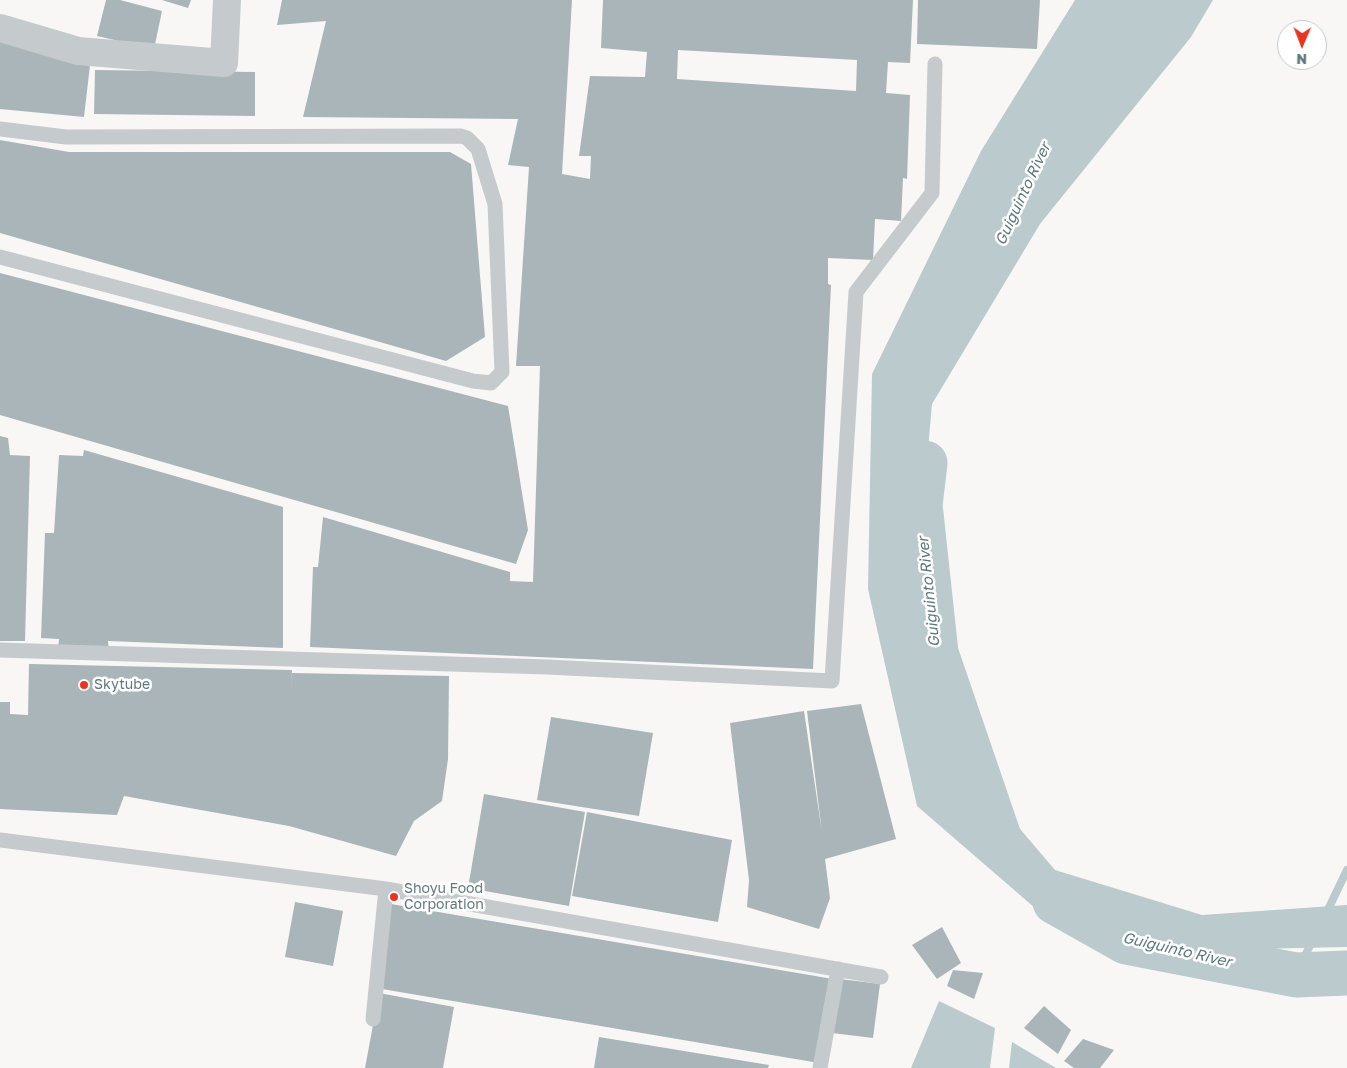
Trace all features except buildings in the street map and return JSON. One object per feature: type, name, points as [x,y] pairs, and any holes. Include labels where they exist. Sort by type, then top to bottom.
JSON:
[{"type":"street","points":[[0,28],[78,51],[224,62],[228,0]]},
{"type":"lane","points":[[0,650],[547,667],[832,681],[856,292],[932,193],[935,64]]},
{"type":"lane","points":[[0,129],[66,136],[461,136],[467,138],[478,149],[495,204],[502,372],[491,383],[473,381],[0,257]]},
{"type":"lane","points":[[0,840],[386,889],[880,977]]},
{"type":"lane","points":[[373,1019],[386,889]]},
{"type":"lane","points":[[820,1068],[838,969]]},
{"type":"water","points":[[1075,0],[1213,0],[1191,37],[1040,224],[932,404],[916,586],[957,755],[1055,870],[1202,915],[1347,905],[1347,947],[1202,950],[1050,921],[917,806],[868,589],[872,374],[981,151]]},
{"type":"water","points":[[939,1001],[995,1028],[990,1068],[911,1068]]},
{"type":"water","points":[[1012,1042],[1056,1068],[1009,1068]]},
{"type":"waterway","name":"Guiguinto River","points":[[925,463],[920,505],[936,653],[1000,840]]},
{"type":"waterway","points":[[1325,916],[1347,870]]},
{"type":"waterway","name":"Guiguinto River","points":[[1055,902],[1126,942],[1296,975],[1347,973]]},
{"type":"waterway","points":[[1296,975],[1313,939]]},
{"type":"place","name":"Skytube","points":[[84,685]]},
{"type":"place","name":"Shoyu Food Corporation","points":[[394,897]]}]
